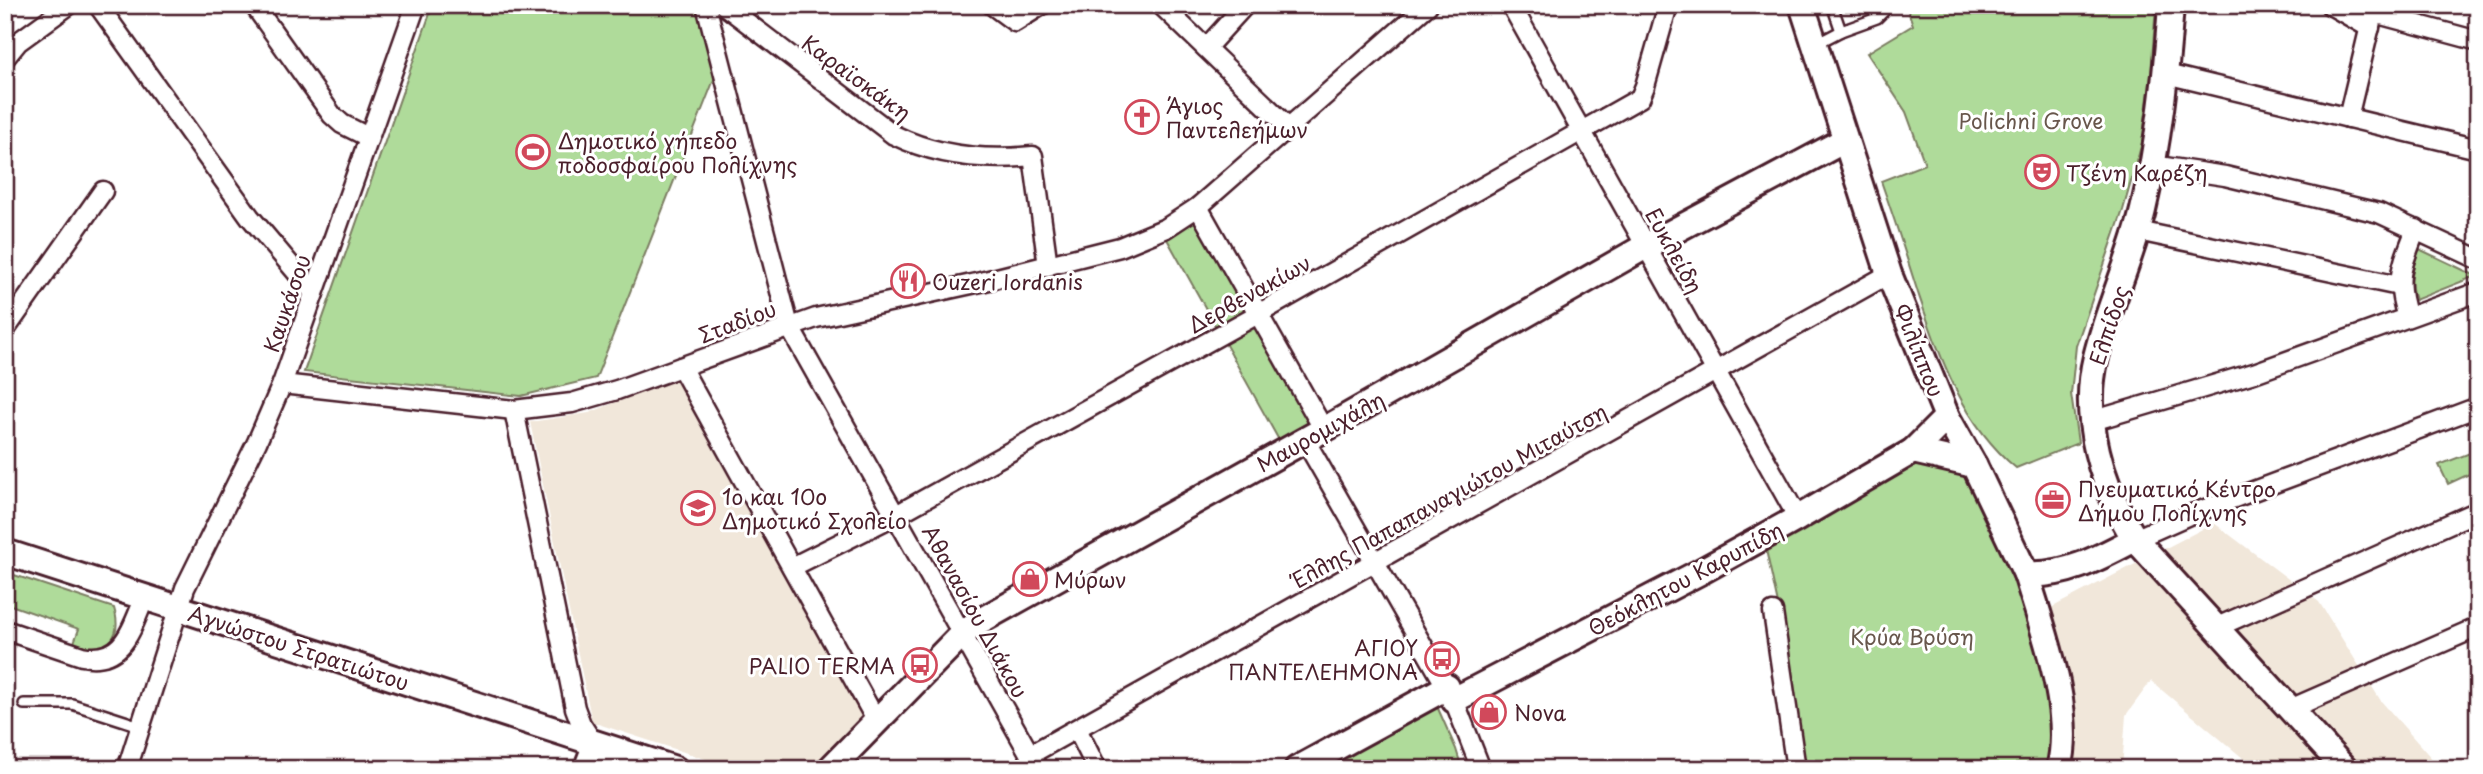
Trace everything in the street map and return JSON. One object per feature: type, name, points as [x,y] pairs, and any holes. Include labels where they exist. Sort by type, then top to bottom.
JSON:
[{"type":"street","points":[[5,58],[18,42],[69,5]]},
{"type":"street","points":[[98,5],[250,217],[314,293]]},
{"type":"street","points":[[254,5],[323,105],[342,124],[368,136]]},
{"type":"street","name":"Καυκάσου","points":[[127,769],[188,580],[252,452],[282,384],[416,5]]},
{"type":"street","name":"Αθανασίου Διάκου","points":[[706,5],[789,326],[1035,761]]},
{"type":"street","name":"Καραϊσκάκη","points":[[724,5],[894,135],[970,158],[1033,156],[1048,266]]},
{"type":"street","points":[[992,5],[1015,22],[1042,5]]},
{"type":"street","points":[[1161,5],[1289,128]]},
{"type":"street","points":[[1206,48],[1245,5]]},
{"type":"street","name":"Σταδίου","points":[[282,384],[514,410],[536,408],[593,397],[789,326],[827,315],[1048,266],[1137,241],[1172,225],[1198,207],[1428,5]]},
{"type":"street","name":"Ευκλείδη","points":[[1511,5],[1798,518]]},
{"type":"street","name":"Δερβενακίων","points":[[792,567],[896,515],[1640,97],[1668,5]]},
{"type":"street","name":"Φιλίππου","points":[[1802,5],[1889,274],[1947,417],[1974,465],[2026,575],[2060,692],[2063,756],[2059,769]]},
{"type":"street","name":"Ελπίδος","points":[[2171,5],[2166,75],[2138,231],[2095,360],[2091,389],[2092,421],[2104,477],[2115,505],[2134,539],[2345,769]]},
{"type":"street","points":[[2329,5],[2478,41]]},
{"type":"street","points":[[2348,118],[2373,15]]},
{"type":"street","points":[[2166,75],[2478,149]]},
{"type":"street","name":"Μαυρομιχάλη","points":[[830,769],[963,634],[1003,608],[1315,435],[1646,246],[1845,140]]},
{"type":"street","points":[[2152,164],[2225,176],[2379,213],[2478,259]]},
{"type":"street","points":[[5,330],[103,191]]},
{"type":"street","points":[[1198,207],[1258,314],[1377,562],[1451,693],[1481,769]]},
{"type":"street","points":[[2407,317],[2399,286],[2401,271],[2416,229]]},
{"type":"street","points":[[2138,231],[2399,286]]},
{"type":"street","name":"Έλλης Παπαπαναγιώτου Μιταύτση","points":[[1035,761],[1077,729],[1889,274]]},
{"type":"street","points":[[2092,421],[2254,373],[2478,292]]},
{"type":"street","points":[[681,367],[876,720]]},
{"type":"street","points":[[2026,575],[2050,575],[2063,571],[2189,515],[2478,407]]},
{"type":"street","points":[[514,410],[575,708],[581,724],[610,769]]},
{"type":"street","name":"Θεόκλητου Καρυπίδη","points":[[1297,769],[1687,579],[1913,451],[1947,417]]},
{"type":"street","points":[[1913,451],[1974,465]]},
{"type":"street","points":[[2216,628],[2478,511]]},
{"type":"street","name":"Αγνώστου Στρατιώτου","points":[[5,552],[676,769]]},
{"type":"street","points":[[5,630],[82,656],[108,656],[124,642],[145,597]]},
{"type":"street","points":[[1773,612],[1796,769]]},
{"type":"street","points":[[2291,709],[2478,627]]},
{"type":"street","points":[[1077,729],[1097,769]]},
{"type":"street","points":[[583,769],[593,743]]},
{"type":"lane","points":[[1832,5],[1841,31]]},
{"type":"lane","points":[[1815,45],[1841,31],[1877,18],[1884,11],[1885,5]]},
{"type":"lane","points":[[24,704],[72,704],[140,726]]},
{"type":"shaded area","name":"1ο και 10ο Δημοτικό Σχολείο","points":[[681,376],[864,719],[816,769],[736,769],[592,722],[530,422],[589,413]]},
{"type":"shaded area","points":[[2214,523],[2319,602],[2381,701],[2441,769],[2256,769],[2151,681],[2126,715],[2122,769],[2064,769],[2047,610]]},
{"type":"green space","name":"Δημοτικό γήπεδο ποδοσφαίρου Πολίχνης","points":[[433,5],[696,5],[715,77],[596,378],[521,396],[304,372]]},
{"type":"green space","name":"Polichni Grove","points":[[1906,5],[2156,5],[2142,143],[2123,210],[2076,346],[2071,394],[2078,443],[2016,468],[1981,431],[1944,365],[1881,181],[1925,164],[1906,112],[1867,53],[1913,25]]},
{"type":"green space","points":[[1198,207],[1324,430],[1285,451],[1162,230]]},
{"type":"green space","points":[[2419,249],[2476,276],[2415,300],[2413,268]]},
{"type":"green space","name":"Κρύα Βρύση","points":[[1913,451],[1974,465],[2045,638],[2059,769],[1804,769],[1780,613],[1764,541]]},
{"type":"green space","points":[[2470,453],[2476,471],[2448,484],[2439,465]]},
{"type":"green space","points":[[5,572],[114,608],[116,629],[113,637],[102,646],[73,645],[79,629],[5,603]]},
{"type":"green space","points":[[1436,704],[1462,769],[1317,769]]},
{"type":"place","name":"Άγιος Παντελεήμων","points":[[1142,117]]},
{"type":"place","name":"Δημοτικό γήπεδο ποδοσφαίρου Πολίχνης","points":[[533,152]]},
{"type":"place","name":"Τζένη Καρέζη","points":[[2042,172]]},
{"type":"place","name":"Ouzeri Iordanis","points":[[908,281]]},
{"type":"place","name":"Πνευματικό Κέντρο Δήμου Πολίχνης","points":[[2053,500]]},
{"type":"place","name":"1ο και 10ο Δημοτικό Σχολείο","points":[[698,508]]},
{"type":"place","name":"Μύρων","points":[[1030,579]]},
{"type":"place","name":"ΑΓΙΟΥ ΠΑΝΤΕΛΕΗΜΟΝΑ","points":[[1442,659]]},
{"type":"place","name":"PALIO TERMA","points":[[920,665]]},
{"type":"place","name":"Nova","points":[[1489,712]]}]
